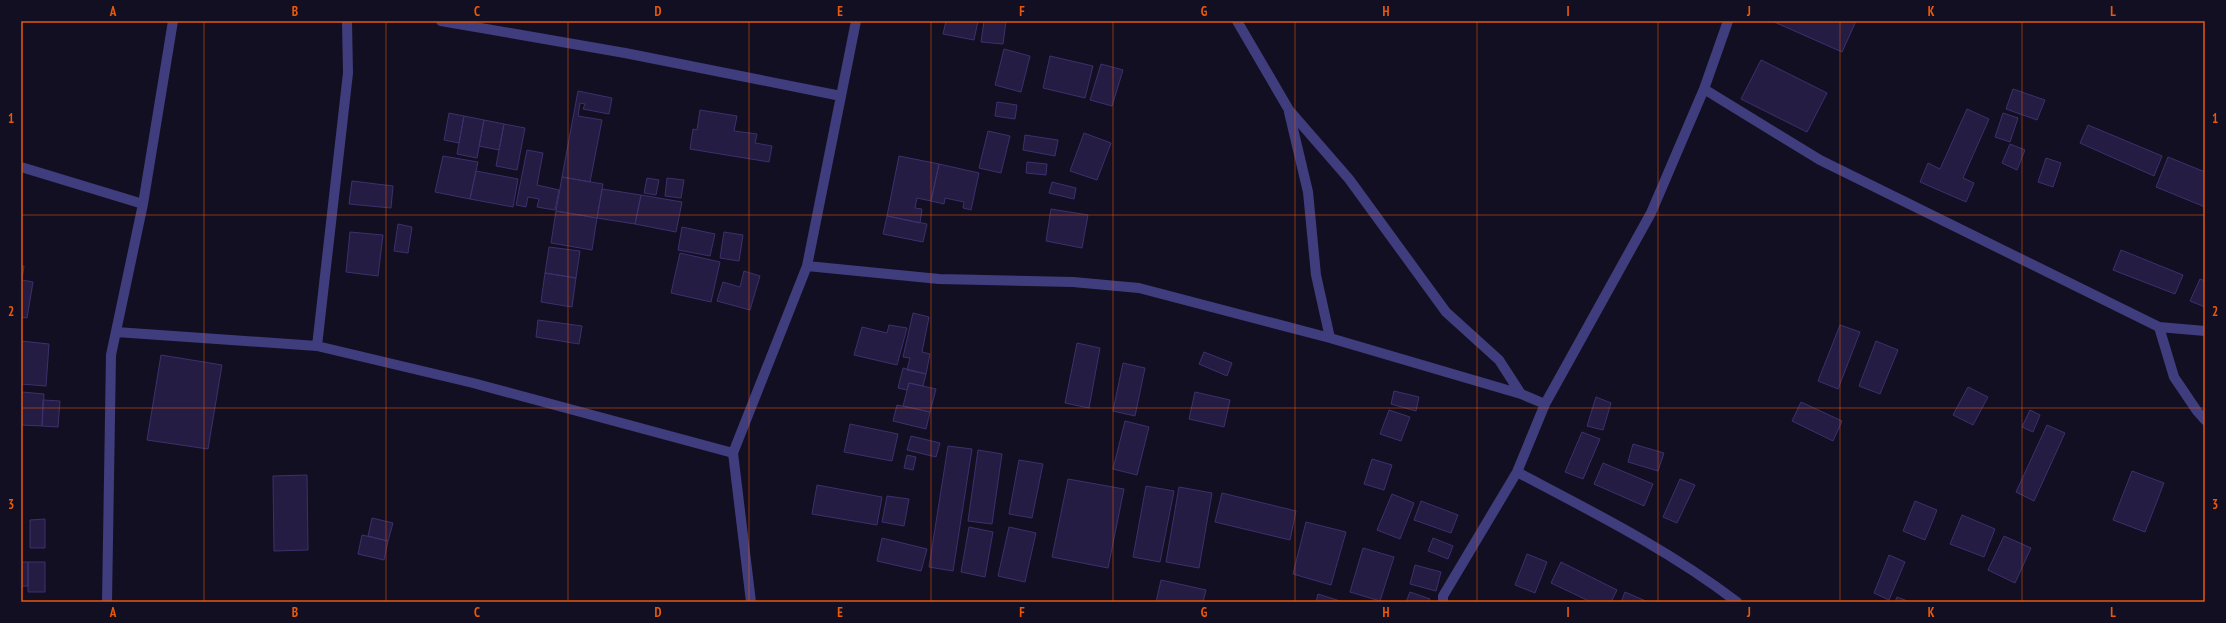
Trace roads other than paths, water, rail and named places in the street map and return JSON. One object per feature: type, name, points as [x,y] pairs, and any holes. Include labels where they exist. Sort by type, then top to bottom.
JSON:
[{"type":"street","points":[[107,602],[111,355],[143,204],[173,21]]},
{"type":"street","points":[[317,346],[348,73],[347,21]]},
{"type":"street","points":[[441,21],[493,26],[841,96]]},
{"type":"street","points":[[751,602],[733,453],[807,266],[856,21]]},
{"type":"street","points":[[1237,21],[1289,110],[1349,179],[1446,312],[1499,360],[1521,394]]},
{"type":"street","points":[[1443,602],[1443,596],[1517,472],[1545,404],[1651,212],[1704,89],[1728,21]]},
{"type":"street","points":[[1704,89],[1820,160],[2159,327],[2205,331]]},
{"type":"street","points":[[1289,110],[1308,192],[1316,275],[1330,338]]},
{"type":"street","points":[[21,167],[143,204]]},
{"type":"street","points":[[807,266],[939,279],[1072,282],[1139,288],[1330,338],[1521,394],[1545,404]]},
{"type":"street","points":[[2159,327],[2174,377],[2197,411],[2205,420]]},
{"type":"street","points":[[116,332],[317,346],[473,383],[733,453]]},
{"type":"street","points":[[1517,472],[1626,528],[1702,575],[1737,602]]}]
